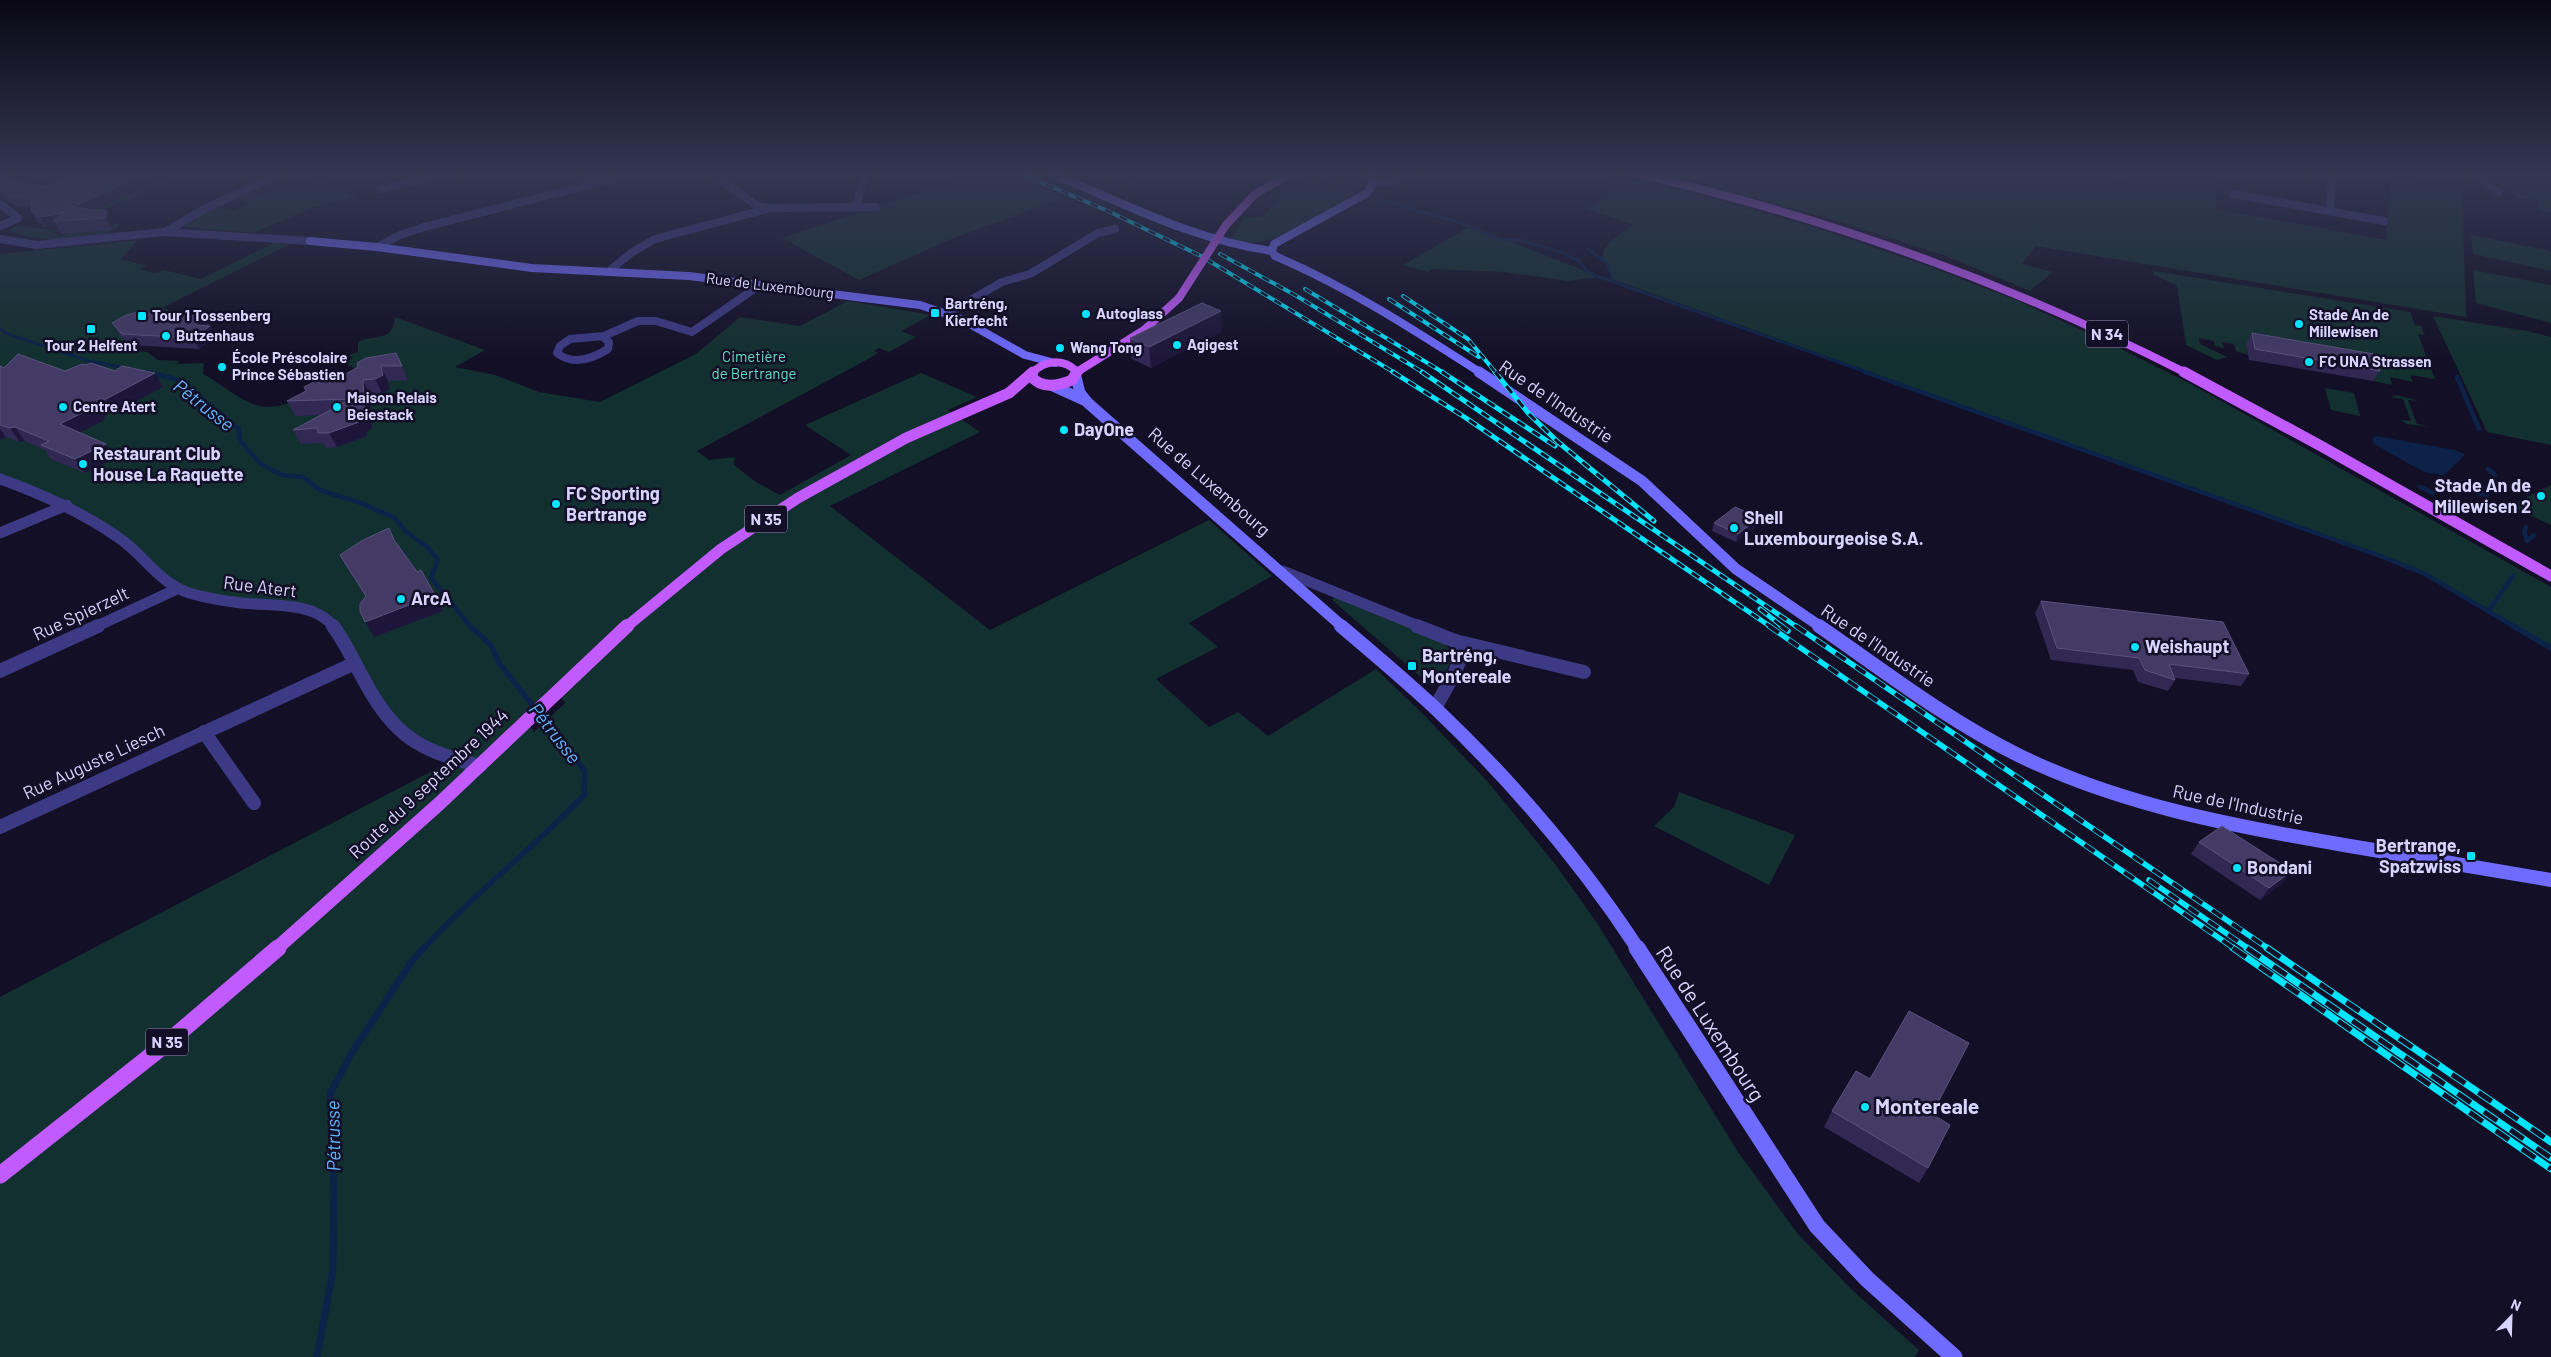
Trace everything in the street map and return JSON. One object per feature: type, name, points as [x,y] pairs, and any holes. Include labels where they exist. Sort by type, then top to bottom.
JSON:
[{"type":"main road","points":[[1032,373],[1040,384],[1053,386],[1067,383],[1108,351],[1151,326],[1179,298],[1219,235]]},
{"type":"main road","name":"N 34","points":[[1861,235],[1934,261],[2048,307],[2232,397],[2551,576]]},
{"type":"main road","name":"Route du 9 septembre 1944","points":[[1007,394],[1038,367],[1108,351]]},
{"type":"main road","points":[[1059,363],[1073,366],[1077,375]]},
{"type":"main road","name":"Route du 9 septembre 1944","points":[[0,1175],[168,1042],[330,902],[480,766],[659,598],[722,549],[791,502],[873,455],[932,426],[1007,394],[1040,384]]},
{"type":"street","name":"Rue de Luxembourg","points":[[0,239],[37,244],[129,235]]},
{"type":"street","name":"Rue de Luxembourg","points":[[218,235],[377,247],[507,266],[689,276],[920,305],[948,313],[973,324],[1022,353],[1059,363]]},
{"type":"street","points":[[377,247],[401,235]]},
{"type":"street","points":[[608,272],[631,253],[655,240],[672,235]]},
{"type":"street","points":[[948,313],[1002,282],[1030,274],[1058,259],[1070,248],[1095,235]]},
{"type":"street","points":[[1201,235],[1230,246],[1272,251],[1274,244],[1290,235]]},
{"type":"street","name":"Rue de l'Industrie","points":[[1272,251],[1275,256],[1315,273],[1403,322],[1595,448],[1642,481],[1736,569],[1962,724],[2018,755],[2097,788],[2191,816],[2243,828],[2551,880]]},
{"type":"street","points":[[603,337],[610,342],[608,349],[593,357],[571,360],[561,357],[558,353],[561,346],[574,339],[584,336],[603,337],[624,325],[644,320],[660,322],[692,332],[760,285]]},
{"type":"street","name":"Rue de Luxembourg","points":[[1022,353],[1032,373]]},
{"type":"street","name":"Rue de Luxembourg","points":[[1077,375],[1080,392],[1088,403],[1282,571],[1435,708],[1496,769],[1572,858],[1617,918],[1764,1148],[1817,1226],[1867,1279],[1954,1357]]},
{"type":"street","name":"Rue de Luxembourg","points":[[1053,386],[1088,403]]},
{"type":"street","name":"Rue Atert","points":[[0,479],[67,505],[95,522],[135,549],[159,578],[177,589],[225,601],[294,607],[317,614],[331,623],[380,709],[395,727],[408,739],[454,760],[480,766]]},
{"type":"street","points":[[0,533],[67,505]]},
{"type":"street","name":"Rue de Luxembourg","points":[[1282,571],[1455,641],[1584,672]]},
{"type":"street","name":"Rue Spierzelt","points":[[0,671],[177,589]]},
{"type":"street","points":[[1435,708],[1455,672],[1462,651],[1455,641]]},
{"type":"street","name":"Rue Auguste Liesch","points":[[0,827],[355,663]]},
{"type":"street","points":[[204,732],[254,803]]},
{"type":"green space","points":[[24,235],[100,235],[56,240]]},
{"type":"green space","points":[[790,235],[961,235],[859,280],[782,238]]},
{"type":"green space","points":[[1233,235],[1280,235],[1256,243],[1230,240]]},
{"type":"green space","points":[[1455,235],[1495,235],[1600,277],[1567,281],[1504,272],[1431,269],[1429,272],[1403,265]]},
{"type":"green space","points":[[1619,235],[1838,235],[1928,266],[2018,301],[2103,340],[2193,385],[2551,587],[2551,650],[2420,570],[1612,279],[1603,256],[1606,246]]},
{"type":"green space","points":[[1883,235],[2360,235],[2386,240],[2386,235],[2463,235],[2466,317],[2036,246],[2022,264],[2053,272],[2030,291],[1946,256]]},
{"type":"green space","points":[[2471,235],[2551,251],[2551,271],[2473,254]]},
{"type":"green space","name":"Cimetière de Bertrange","points":[[138,240],[121,259],[147,266],[139,269],[155,273],[164,270],[201,279],[274,243],[290,244],[162,308],[198,318],[144,316],[115,330],[120,335],[130,335],[116,349],[147,352],[158,360],[180,361],[176,364],[204,363],[203,374],[246,401],[265,407],[278,406],[306,397],[356,369],[344,363],[353,358],[349,355],[358,352],[358,342],[387,334],[393,325],[395,317],[485,350],[455,367],[495,375],[539,392],[600,402],[696,354],[740,317],[800,326],[848,301],[931,315],[901,331],[916,337],[889,352],[879,348],[874,351],[878,353],[868,359],[697,451],[709,460],[735,457],[734,465],[756,482],[780,495],[851,455],[805,425],[921,373],[977,397],[948,410],[980,432],[830,506],[990,630],[1209,520],[1272,576],[1189,623],[1218,647],[1156,679],[1209,727],[1238,712],[1268,736],[1376,669],[1422,713],[1488,782],[1555,864],[1597,923],[1738,1152],[1798,1234],[1851,1289],[1919,1350],[1915,1357],[0,1357],[0,997],[453,760],[408,739],[317,614],[177,589],[121,540],[0,479],[0,254]],"holes":[[[557,693],[565,703],[534,732],[527,721]]]},
{"type":"green space","points":[[2473,270],[2551,285],[2551,323],[2476,303]]},
{"type":"green space","name":"Stade An de Millewisen","points":[[2153,271],[2410,312],[2415,325],[2421,326],[2425,335],[2418,334],[2435,379],[2410,375],[2413,382],[2390,377],[2392,385],[2373,381],[2368,365],[2247,344],[2248,355],[2236,351],[2234,344],[2220,342],[2224,348],[2215,346],[2214,341],[2199,338],[2200,344],[2227,357],[2217,360],[2186,345],[2177,286],[2153,274]]},
{"type":"green space","points":[[2433,316],[2527,331],[2551,337],[2551,445],[2487,432]]},
{"type":"green space","points":[[2325,388],[2354,393],[2360,416],[2331,410]]},
{"type":"green space","points":[[2397,395],[2419,401],[2408,400],[2417,424],[2429,427],[2407,424],[2400,420],[2411,421],[2403,399],[2391,397]]},
{"type":"green space","name":"Stade An de Millewisen 2","points":[[2551,485],[2551,525],[2510,506]]},
{"type":"green space","points":[[1335,597],[1442,641],[1450,651],[1451,661],[1439,683],[1430,685],[1332,600]]},
{"type":"green space","points":[[1679,792],[1795,835],[1769,885],[1654,826],[1674,807]]},
{"type":"water","points":[[2376,436],[2455,450],[2464,454],[2464,456],[2444,475],[2424,472],[2374,444],[2372,438]]},
{"type":"building","points":[[1202,303],[1221,311],[1149,347],[1130,338]]},
{"type":"building","points":[[139,312],[149,313],[154,317],[202,315],[198,319],[204,319],[195,325],[210,326],[193,338],[122,334],[112,323],[126,315]]},
{"type":"building","points":[[2252,333],[2374,354],[2380,371],[2255,349]]},
{"type":"building","points":[[396,353],[402,366],[381,366],[383,375],[375,379],[363,380],[365,413],[358,417],[359,422],[329,433],[318,433],[317,428],[293,430],[351,399],[287,401],[306,391],[304,387],[314,382],[324,382],[339,378],[358,367],[357,363],[366,358]]},
{"type":"building","name":"Centre Atert","points":[[18,354],[65,371],[82,364],[91,363],[115,371],[122,366],[155,373],[106,399],[98,399],[94,407],[60,424],[106,444],[75,459],[41,445],[49,441],[15,427],[10,428],[0,425],[0,366],[4,368]]},
{"type":"building","points":[[1735,507],[1759,518],[1738,534],[1714,523]]},
{"type":"building","name":"ArcA","points":[[389,528],[394,540],[417,572],[421,570],[435,595],[365,622],[360,611],[360,604],[366,596],[340,555],[363,540]]},
{"type":"building","name":"Weishaupt","points":[[2041,601],[2223,622],[2249,674],[2169,664],[2175,680],[2145,670],[2139,658],[2057,648]]},
{"type":"building","points":[[2222,826],[2292,871],[2269,888],[2199,842]]},
{"type":"building","name":"Montereale","points":[[1909,1011],[1969,1043],[1932,1114],[1950,1125],[1928,1168],[1832,1111],[1856,1071],[1870,1079]]},
{"type":"waterway","points":[[1490,235],[1501,240],[1519,240],[1561,252],[1579,261],[1588,272],[1600,277],[1869,373]]},
{"type":"waterway","points":[[1588,249],[1607,263],[1613,280]]},
{"type":"waterway","name":"Pétrusse","points":[[0,328],[5,333],[89,361],[125,368]]},
{"type":"waterway","name":"Pétrusse","points":[[152,373],[148,372],[179,380],[239,429],[240,441],[261,464],[282,475],[303,477],[320,490],[361,503],[395,518],[406,532],[427,547],[438,560],[431,578],[471,627]]},
{"type":"waterway","points":[[1865,372],[2383,557],[2425,574],[2515,627]]},
{"type":"waterway","points":[[2457,377],[2479,429]]},
{"type":"waterway","points":[[2488,469],[2495,475]]},
{"type":"waterway","points":[[2476,482],[2483,487]]},
{"type":"waterway","points":[[2420,487],[2433,493]]},
{"type":"waterway","points":[[2478,493],[2487,495]]},
{"type":"waterway","points":[[2526,527],[2524,531],[2527,541],[2534,535]]},
{"type":"waterway","points":[[2489,610],[2513,576]]},
{"type":"waterway","points":[[2513,626],[2551,648]]},
{"type":"waterway","name":"Pétrusse","points":[[423,949],[462,909],[584,795],[585,771],[499,663],[491,645],[471,627]]},
{"type":"waterway","name":"Pétrusse","points":[[317,1357],[333,1270],[334,1190],[330,1094],[351,1054],[412,961],[424,948]]},
{"type":"railway","points":[[1158,235],[1201,256],[1395,373]]},
{"type":"railway","points":[[1220,254],[1295,295],[1424,373]]},
{"type":"railway","points":[[1305,289],[1444,373]]},
{"type":"railway","points":[[1403,296],[1468,339],[1496,373]]},
{"type":"railway","points":[[1389,299],[1479,357]]},
{"type":"railway","points":[[1393,372],[1466,418],[1771,627]]},
{"type":"railway","points":[[1422,372],[1797,627]]},
{"type":"railway","points":[[1442,372],[1555,446]]},
{"type":"railway","points":[[1495,372],[1529,414],[1558,442],[1654,521]]},
{"type":"railway","points":[[1760,609],[1783,627]]},
{"type":"railway","points":[[1769,626],[2235,949]]},
{"type":"railway","points":[[1781,626],[1788,631]]},
{"type":"railway","points":[[1796,626],[2269,949]]},
{"type":"railway","points":[[2149,880],[2249,949]]},
{"type":"railway","points":[[2233,948],[2551,1169]]},
{"type":"railway","points":[[2247,948],[2551,1158]]},
{"type":"railway","points":[[2267,948],[2551,1142]]},
{"type":"place","name":"Bartréng, Kierfecht","points":[[935,313]]},
{"type":"place","name":"Autoglass","points":[[1086,314]]},
{"type":"place","name":"Tour 1 Tossenberg","points":[[142,316]]},
{"type":"place","name":"Stade An de Millewisen","points":[[2299,324]]},
{"type":"place","name":"Tour 2 Helfent","points":[[91,329]]},
{"type":"place","name":"Butzenhaus","points":[[166,336]]},
{"type":"place","name":"Agigest","points":[[1177,345]]},
{"type":"place","name":"Wang Tong","points":[[1060,348]]},
{"type":"place","name":"FC UNA Strassen","points":[[2309,362]]},
{"type":"place","name":"École Préscolaire Prince Sébastien","points":[[222,367]]},
{"type":"place","name":"Centre Atert","points":[[63,407]]},
{"type":"place","name":"Maison Relais Beiestack","points":[[337,407]]},
{"type":"place","name":"DayOne","points":[[1064,430]]},
{"type":"place","name":"Restaurant Club House La Raquette","points":[[83,464]]},
{"type":"place","name":"Stade An de Millewisen 2","points":[[2541,496]]},
{"type":"place","name":"FC Sporting Bertrange","points":[[556,504]]},
{"type":"place","name":"Shell Luxembourgeoise S.A.","points":[[1734,528]]},
{"type":"place","name":"ArcA","points":[[401,599]]},
{"type":"place","name":"Weishaupt","points":[[2135,647]]},
{"type":"place","name":"Bartréng, Montereale","points":[[1412,666]]},
{"type":"place","name":"Bertrange, Spatzwiss","points":[[2471,856]]},
{"type":"place","name":"Bondani","points":[[2237,868]]},
{"type":"place","name":"Montereale","points":[[1865,1107]]}]
